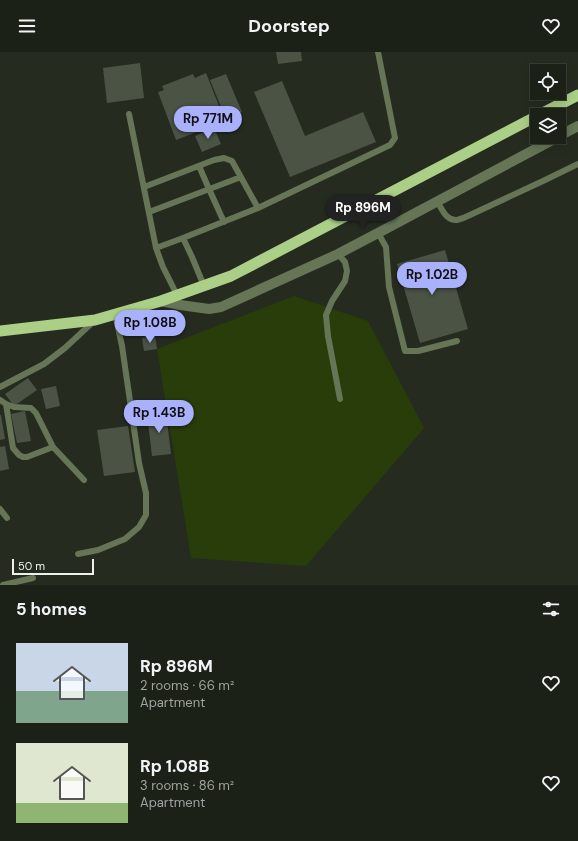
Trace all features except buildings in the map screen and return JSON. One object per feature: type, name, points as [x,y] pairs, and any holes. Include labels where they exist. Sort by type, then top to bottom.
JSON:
[{"type":"highway","points":[[553,108],[578,94]]},
{"type":"highway","points":[[0,331],[95,320],[161,301],[231,276],[530,120]]},
{"type":"street","points":[[566,133],[578,126]]},
{"type":"street","points":[[161,301],[209,309],[221,307],[338,254],[545,144]]},
{"type":"lane","points":[[156,248],[258,208],[390,145],[395,138],[378,52]]},
{"type":"lane","points":[[129,114],[156,248],[163,267],[177,295]]},
{"type":"lane","points":[[144,187],[214,160],[224,158],[232,161],[258,208]]},
{"type":"lane","points":[[437,201],[450,219],[457,220],[578,164]]},
{"type":"lane","points":[[199,166],[224,222]]},
{"type":"lane","points":[[149,212],[241,177]]},
{"type":"lane","points":[[378,233],[386,248],[389,287],[405,351],[418,351],[457,341]]},
{"type":"lane","points":[[183,238],[204,286]]},
{"type":"lane","points":[[338,254],[345,262],[347,271],[345,281],[332,301],[326,315],[328,336],[340,399]]},
{"type":"lane","points":[[78,554],[98,550],[125,539],[138,527],[146,515],[146,493],[122,346],[115,314]]},
{"type":"lane","points":[[0,387],[44,364],[65,348],[95,320]]},
{"type":"lane","points":[[0,400],[14,407],[31,408],[36,412],[53,448],[84,480]]},
{"type":"lane","points":[[6,404],[13,448],[19,455],[27,457],[53,448]]},
{"type":"lane","points":[[0,509],[7,518]]},
{"type":"lane","points":[[3,585],[33,578]]},
{"type":"green space","points":[[294,296],[368,321],[424,428],[306,566],[191,558],[157,349]]}]
